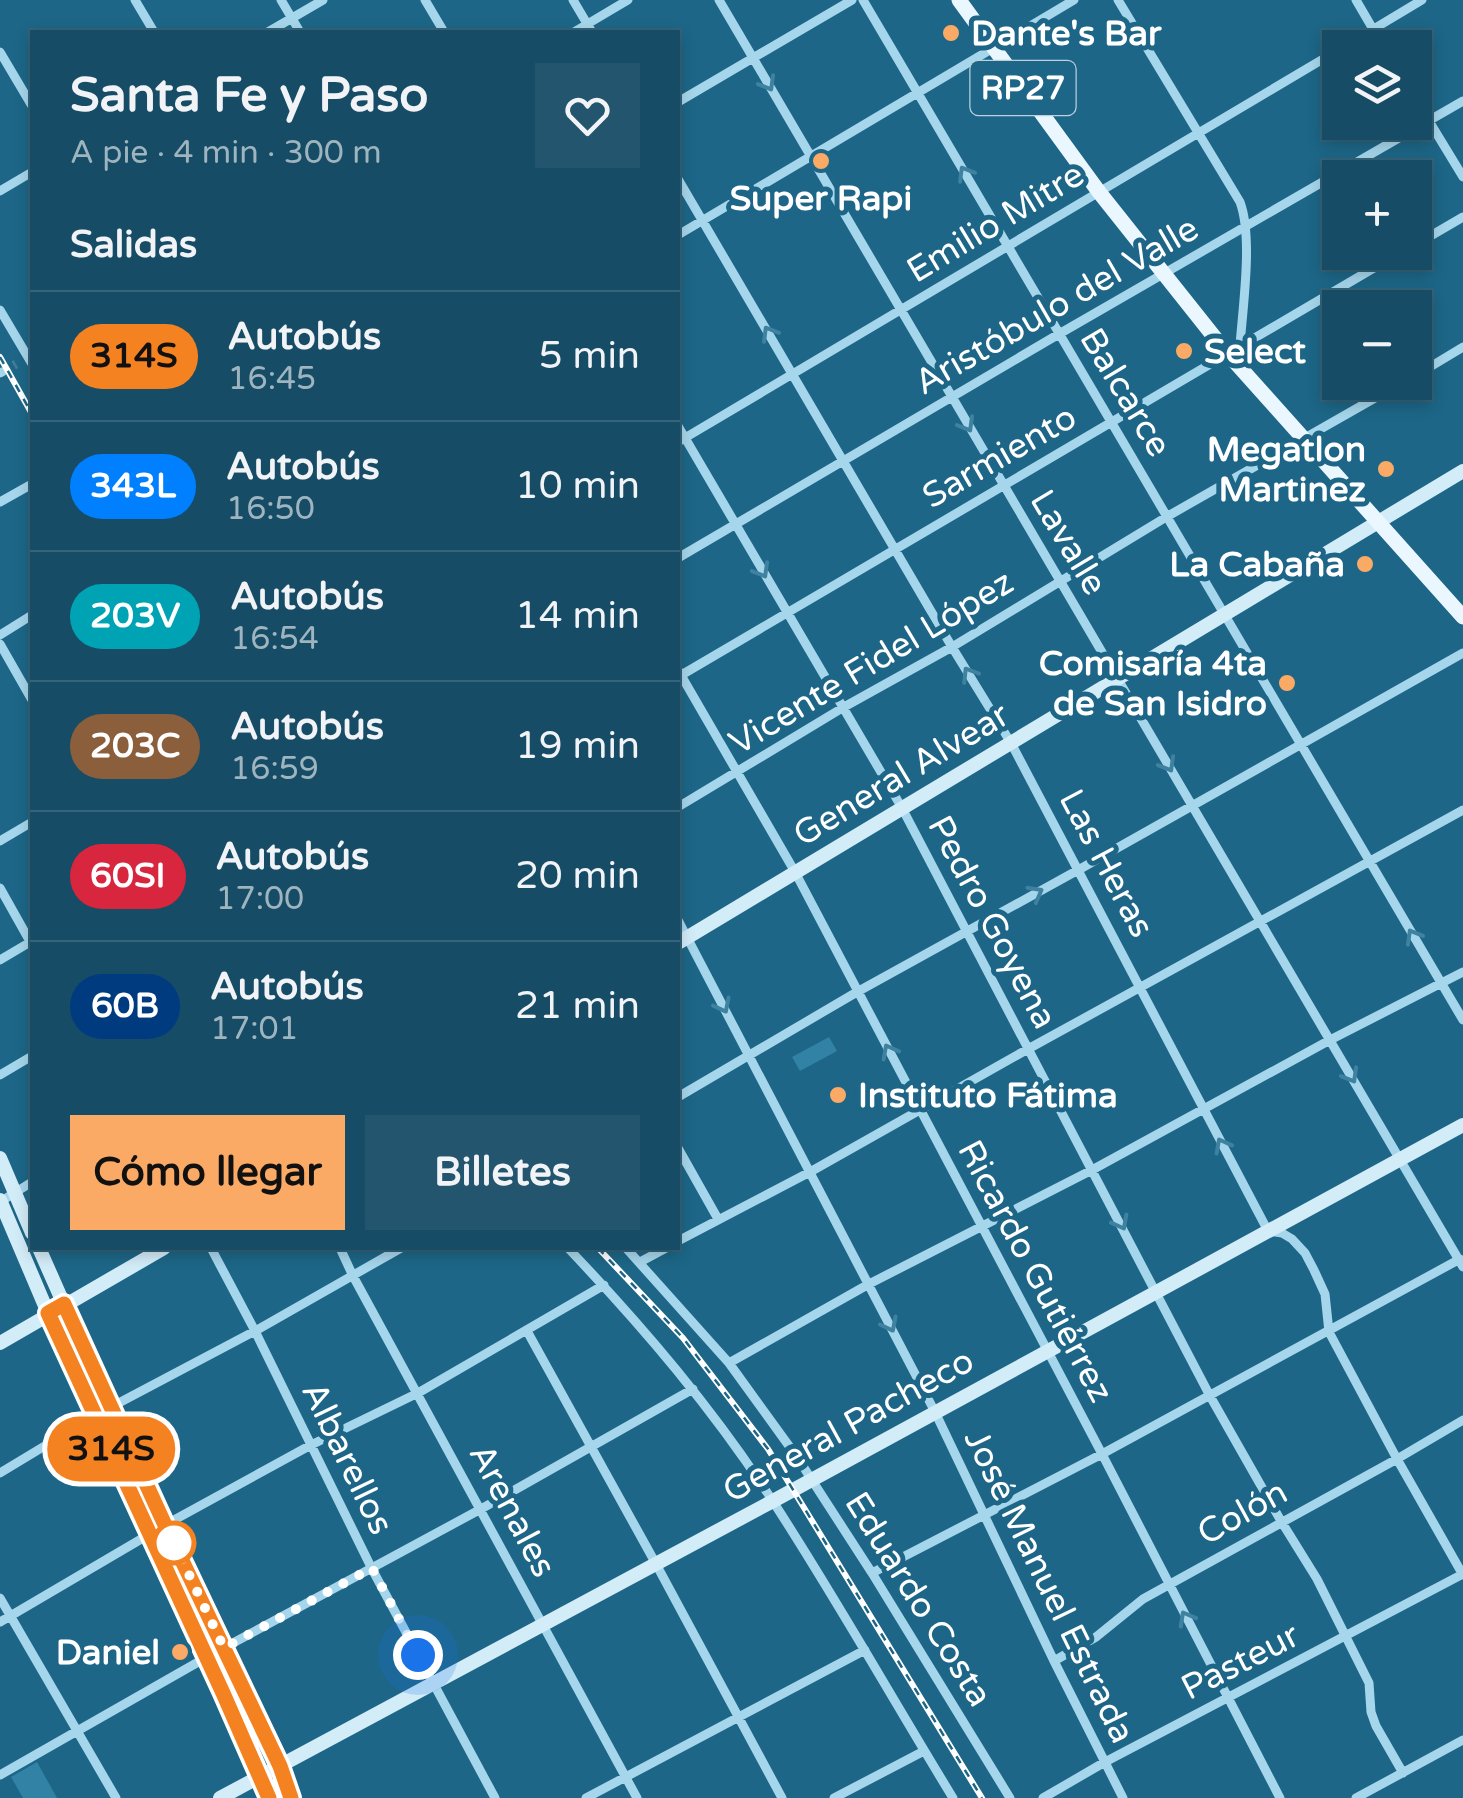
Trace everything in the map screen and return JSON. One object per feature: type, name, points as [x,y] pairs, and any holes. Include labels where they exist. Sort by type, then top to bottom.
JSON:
[{"type":"main road","name":"RP27","points":[[959,0],[1098,192],[1165,274],[1234,349],[1304,438],[1463,617]]},
{"type":"street","points":[[135,0],[153,30]]},
{"type":"street","points":[[280,0],[299,30]]},
{"type":"street","points":[[271,30],[323,0]]},
{"type":"street","points":[[425,0],[443,30]]},
{"type":"street","points":[[573,0],[590,28],[628,0]]},
{"type":"street","name":"Lavalle","points":[[719,0],[1462,1262]]},
{"type":"street","points":[[680,101],[852,0]]},
{"type":"street","name":"Balcarce","points":[[863,0],[1463,1020]]},
{"type":"street","points":[[680,234],[1074,0]]},
{"type":"street","points":[[1118,0],[1240,202],[1246,226],[1234,349]]},
{"type":"street","points":[[1356,0],[1373,29]]},
{"type":"street","name":"Emilio Mitre","points":[[1373,29],[1422,0]]},
{"type":"street","points":[[0,52],[30,103]]},
{"type":"street","name":"Emilio Mitre","points":[[681,440],[1322,59]]},
{"type":"street","name":"Aristóbulo del Valle","points":[[1432,119],[1463,102]]},
{"type":"street","points":[[1432,126],[1463,177]]},
{"type":"street","name":"Aristóbulo del Valle","points":[[680,557],[1396,140]]},
{"type":"street","points":[[0,191],[30,173]]},
{"type":"street","name":"Las Heras","points":[[680,182],[952,647],[1012,742],[1268,1231],[1286,1234],[1305,1254],[1325,1294],[1329,1332],[1463,1575]]},
{"type":"street","points":[[1432,234],[1463,217]]},
{"type":"street","name":"Sarmiento","points":[[680,673],[1370,270]]},
{"type":"street","points":[[0,310],[30,356]]},
{"type":"street","points":[[1432,366],[1463,348]]},
{"type":"street","points":[[16,364],[30,358]]},
{"type":"street","name":"Vicente Fidel López","points":[[680,806],[1371,400]]},
{"type":"street","name":"Pedro Goyena","points":[[681,440],[735,524],[902,808],[1210,1396],[1318,1579],[1368,1682],[1376,1726],[1403,1773]]},
{"type":"street","name":"General Alvear","points":[[682,940],[1463,470]]},
{"type":"street","points":[[0,502],[30,485]]},
{"type":"street","points":[[0,635],[30,616]]},
{"type":"street","points":[[0,644],[30,696]]},
{"type":"street","points":[[680,1096],[857,992],[1463,652]]},
{"type":"street","name":"Ricardo Gutiérrez","points":[[680,676],[795,872],[1280,1798]]},
{"type":"street","points":[[680,1240],[810,1172],[1463,810]]},
{"type":"street","points":[[0,841],[30,823]]},
{"type":"street","points":[[0,888],[30,940]]},
{"type":"street","name":"José Manuel Estrada","points":[[682,940],[749,1057],[935,1412],[1123,1798]]},
{"type":"street","points":[[0,960],[30,944]]},
{"type":"street","points":[[729,1363],[869,1284],[1463,972]]},
{"type":"street","points":[[0,1075],[30,1057]]},
{"type":"street","name":"General Pacheco","points":[[220,1798],[1463,1126]]},
{"type":"street","points":[[680,1152],[718,1219]]},
{"type":"street","points":[[0,1158],[30,1228]]},
{"type":"street","points":[[30,1183],[0,1201],[268,1798]]},
{"type":"street","points":[[40,1250],[280,1766],[291,1798]]},
{"type":"street","points":[[0,1343],[160,1250]]},
{"type":"street","name":"Albarellos","points":[[212,1250],[372,1568],[496,1798]]},
{"type":"street","name":"Arenales","points":[[341,1250],[637,1798]]},
{"type":"street","points":[[0,1473],[96,1415],[398,1250]]},
{"type":"street","points":[[570,1250],[650,1335],[773,1501],[953,1798]]},
{"type":"street","name":"Eduardo Costa","points":[[628,1250],[729,1363],[813,1479],[1010,1798]]},
{"type":"street","points":[[640,1262],[662,1250]]},
{"type":"street","points":[[872,1573],[1462,1262]]},
{"type":"street","points":[[0,1622],[165,1525],[311,1445],[418,1393],[604,1285]]},
{"type":"street","points":[[527,1331],[782,1798]]},
{"type":"street","points":[[0,1775],[693,1389]]},
{"type":"street","name":"Colón","points":[[1054,1661],[1096,1637],[1168,1584],[1463,1420]]},
{"type":"street","name":"Pasteur","points":[[1043,1798],[1463,1575]]},
{"type":"street","points":[[0,1598],[116,1798]]},
{"type":"street","points":[[586,1798],[865,1650]]},
{"type":"street","points":[[1356,1798],[1463,1740]]},
{"type":"street","points":[[834,1798],[924,1751]]},
{"type":"shaded area","points":[[829,1037],[837,1051],[800,1071],[792,1057]]},
{"type":"shaded area","points":[[37,1762],[57,1798],[23,1798],[11,1777]]},
{"type":"tunnel","points":[[2,372],[16,364]]},
{"type":"railway","points":[[0,357],[30,410]]},
{"type":"railway","points":[[600,1250],[683,1338],[768,1449],[982,1798]]},
{"type":"bus line","name":"314S","points":[[269,1798],[48,1313],[64,1304],[280,1766],[291,1798]]},
{"type":"place","name":"Dante's Bar","points":[[951,33]]},
{"type":"place","name":"Super Rapi","points":[[821,161]]},
{"type":"place","name":"Select","points":[[1184,351]]},
{"type":"place","name":"Megatlon Martinez","points":[[1386,469]]},
{"type":"place","name":"La Cabaña","points":[[1365,564]]},
{"type":"place","name":"Comisaría 4ta de San Isidro","points":[[1287,683]]},
{"type":"place","name":"Instituto Fátima","points":[[838,1095]]},
{"type":"place","name":"Daniel","points":[[180,1652]]},
{"type":"route","points":[[174,1543],[224,1648],[372,1568],[418,1655]]}]
